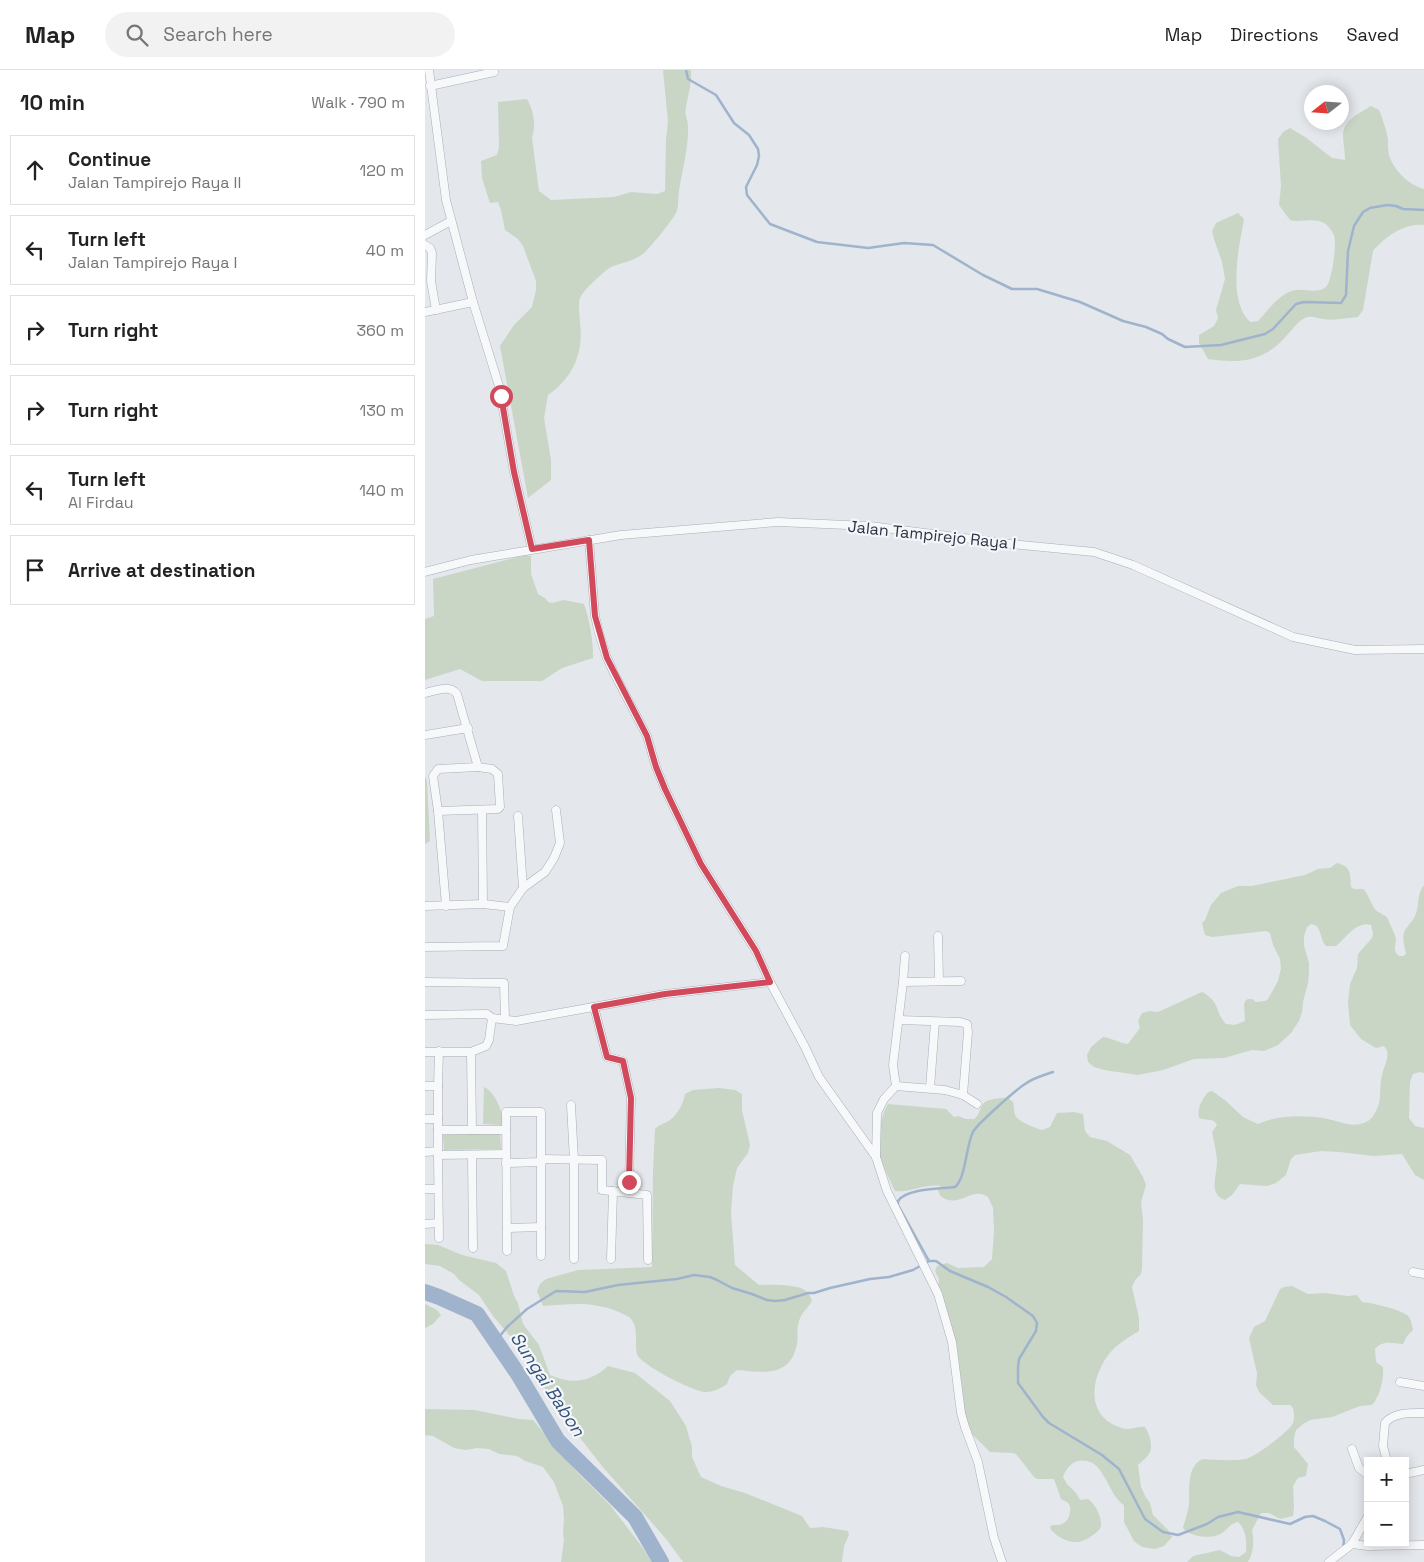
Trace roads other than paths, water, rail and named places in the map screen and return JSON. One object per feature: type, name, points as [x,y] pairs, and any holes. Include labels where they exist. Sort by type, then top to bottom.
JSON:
[{"type":"street","points":[[429,70],[446,200],[473,302],[499,386],[514,472],[532,549]]},
{"type":"street","points":[[430,86],[494,72]]},
{"type":"street","points":[[425,235],[451,221]]},
{"type":"street","points":[[425,245],[430,248],[432,253],[431,281],[436,310]]},
{"type":"street","points":[[425,312],[473,302]]},
{"type":"street","name":"Jalan Tampirejo Raya I","points":[[425,572],[471,560],[621,534],[778,522],[870,526],[1093,552],[1133,564],[1293,638],[1355,650],[1424,649]]},
{"type":"street","points":[[589,540],[595,616],[607,658],[647,736],[665,789],[693,848],[714,886],[756,951],[819,1077],[876,1157],[887,1191],[938,1294],[946,1316],[952,1342],[961,1413],[978,1462],[994,1538],[1003,1562]]},
{"type":"street","points":[[425,693],[447,688],[454,690],[457,694],[478,767]]},
{"type":"street","points":[[425,735],[467,728]]},
{"type":"street","points":[[439,811],[496,810],[500,807],[498,774],[492,769],[478,767],[438,769],[433,776],[439,811],[445,906]]},
{"type":"street","points":[[482,810],[483,904]]},
{"type":"street","points":[[425,947],[503,946],[510,907],[523,888],[545,872],[554,858],[560,843],[556,810]]},
{"type":"street","points":[[519,816],[523,888]]},
{"type":"street","points":[[425,906],[483,904],[510,907]]},
{"type":"street","points":[[938,936],[939,981]]},
{"type":"street","points":[[876,1157],[877,1113],[885,1099],[896,1086],[893,1066],[905,956]]},
{"type":"street","points":[[903,982],[961,981]]},
{"type":"street","points":[[425,982],[504,983],[505,1020]]},
{"type":"street","points":[[425,1015],[487,1014],[492,1018],[516,1021],[665,994],[770,982]]},
{"type":"street","points":[[594,1007],[607,1057],[623,1061],[631,1098],[629,1182]]},
{"type":"street","points":[[425,1052],[471,1052],[486,1046],[489,1040],[492,1018]]},
{"type":"street","points":[[899,1020],[960,1022],[967,1024],[963,1095]]},
{"type":"street","points":[[930,1088],[935,1022]]},
{"type":"street","points":[[439,1051],[439,1238]]},
{"type":"street","points":[[471,1052],[472,1130]]},
{"type":"street","points":[[425,1086],[438,1086]]},
{"type":"street","points":[[896,1086],[945,1090],[963,1095],[977,1104]]},
{"type":"street","points":[[571,1105],[574,1160],[574,1259]]},
{"type":"street","points":[[507,1250],[506,1112],[541,1112],[541,1256]]},
{"type":"street","points":[[425,1119],[438,1119]]},
{"type":"street","points":[[438,1130],[506,1130]]},
{"type":"street","points":[[425,1152],[472,1155],[506,1154]]},
{"type":"street","points":[[472,1155],[473,1248]]},
{"type":"street","points":[[507,1163],[602,1160],[602,1190],[647,1195],[648,1260]]},
{"type":"street","points":[[425,1189],[438,1188]]},
{"type":"street","points":[[611,1259],[613,1191]]},
{"type":"street","points":[[425,1224],[438,1223]]},
{"type":"street","points":[[507,1228],[541,1228]]},
{"type":"street","points":[[1413,1272],[1424,1274]]},
{"type":"street","points":[[1400,1382],[1424,1386]]},
{"type":"street","points":[[1386,1457],[1383,1446],[1385,1423],[1387,1420],[1404,1414],[1424,1413]]},
{"type":"street","points":[[1352,1449],[1359,1468],[1364,1471]]},
{"type":"street","points":[[1409,1473],[1424,1470]]},
{"type":"street","points":[[1329,1562],[1352,1544],[1364,1523]]},
{"type":"street","points":[[1352,1544],[1367,1546],[1424,1545]]},
{"type":"waterway","points":[[686,70],[688,79],[716,95],[734,123],[749,135],[758,149],[757,165],[746,187],[747,195],[770,224],[817,242],[868,248],[904,243],[933,245],[983,275],[1012,289],[1037,289],[1080,302],[1123,321],[1146,327],[1185,347],[1221,345],[1265,334],[1273,329],[1296,304],[1304,302],[1341,303],[1346,295],[1348,251],[1354,226],[1363,212],[1370,208],[1387,205],[1403,209],[1424,210]]},
{"type":"waterway","points":[[929,1261],[898,1205],[898,1201],[902,1197],[916,1191],[955,1187],[959,1183],[964,1169],[971,1138],[976,1128],[997,1107],[1025,1084],[1035,1078],[1053,1072]]},
{"type":"waterway","points":[[496,1341],[507,1327],[527,1309],[556,1291],[585,1292],[618,1285],[677,1279],[694,1275],[710,1277],[732,1288],[775,1301],[870,1279],[889,1277],[913,1270],[929,1261],[936,1261],[950,1271],[1006,1297],[1033,1316],[1037,1323],[1036,1331],[1019,1359],[1018,1383],[1049,1423],[1102,1455],[1119,1469],[1145,1519],[1163,1532],[1178,1535],[1207,1524],[1218,1517],[1238,1512],[1290,1524],[1305,1517],[1313,1516],[1340,1529],[1344,1540],[1343,1549]]},
{"type":"waterway","name":"Sungai Babon","points":[[425,1292],[477,1314],[518,1374],[558,1441],[635,1517],[661,1562]]}]
